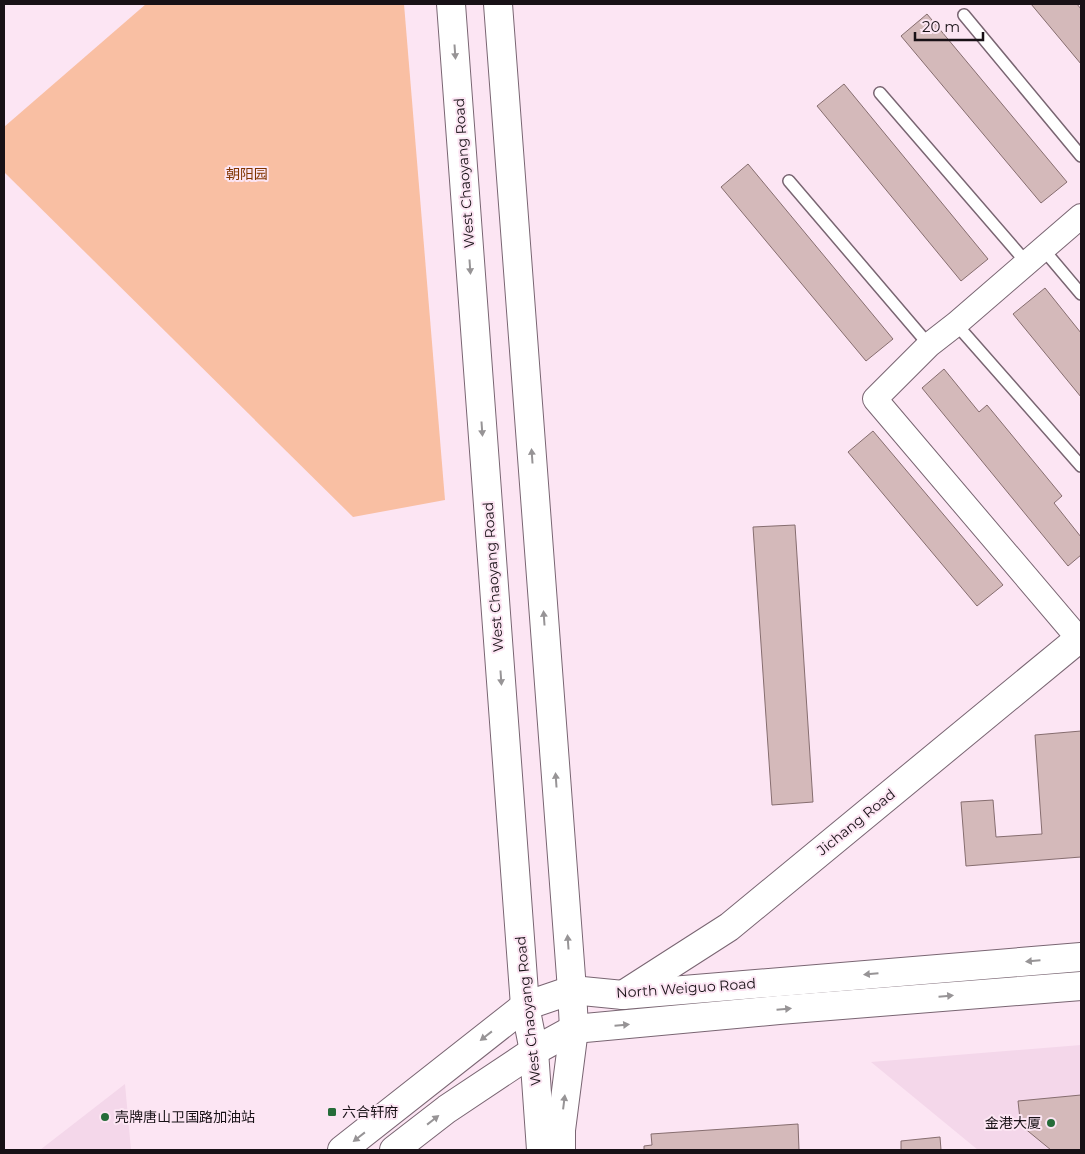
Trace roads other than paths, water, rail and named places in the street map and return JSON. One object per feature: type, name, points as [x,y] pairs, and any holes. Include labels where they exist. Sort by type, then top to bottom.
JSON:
[{"type":"main road","name":"West Chaoyang Road","points":[[451,4],[525,1006],[534,1051],[541,1150]]},
{"type":"main road","points":[[498,4],[572,990],[574,1029],[561,1130],[561,1150]]},
{"type":"main road","name":"Jichang Road","points":[[623,995],[729,927],[1080,638]]},
{"type":"main road","name":"North Weiguo Road","points":[[342,1150],[525,1006],[572,990],[623,995],[1081,957]]},
{"type":"main road","name":"North Weiguo Road","points":[[394,1150],[447,1109],[534,1051],[574,1029],[789,1009],[1081,986]]},
{"type":"street","points":[[1080,638],[875,399],[929,345],[1081,216]]},
{"type":"lane","points":[[964,15],[1081,156]]},
{"type":"lane","points":[[880,93],[1035,256],[1081,294]]},
{"type":"lane","points":[[789,181],[929,345]]},
{"type":"lane","points":[[956,324],[1081,466]]},
{"type":"place","name":"六合轩府","points":[[332,1112]]},
{"type":"place","name":"壳牌唐山卫国路加油站","points":[[105,1117]]},
{"type":"place","name":"金港大厦","points":[[1051,1123]]},
{"type":"park label","name":"朝阳园","points":[[247,174]]}]
